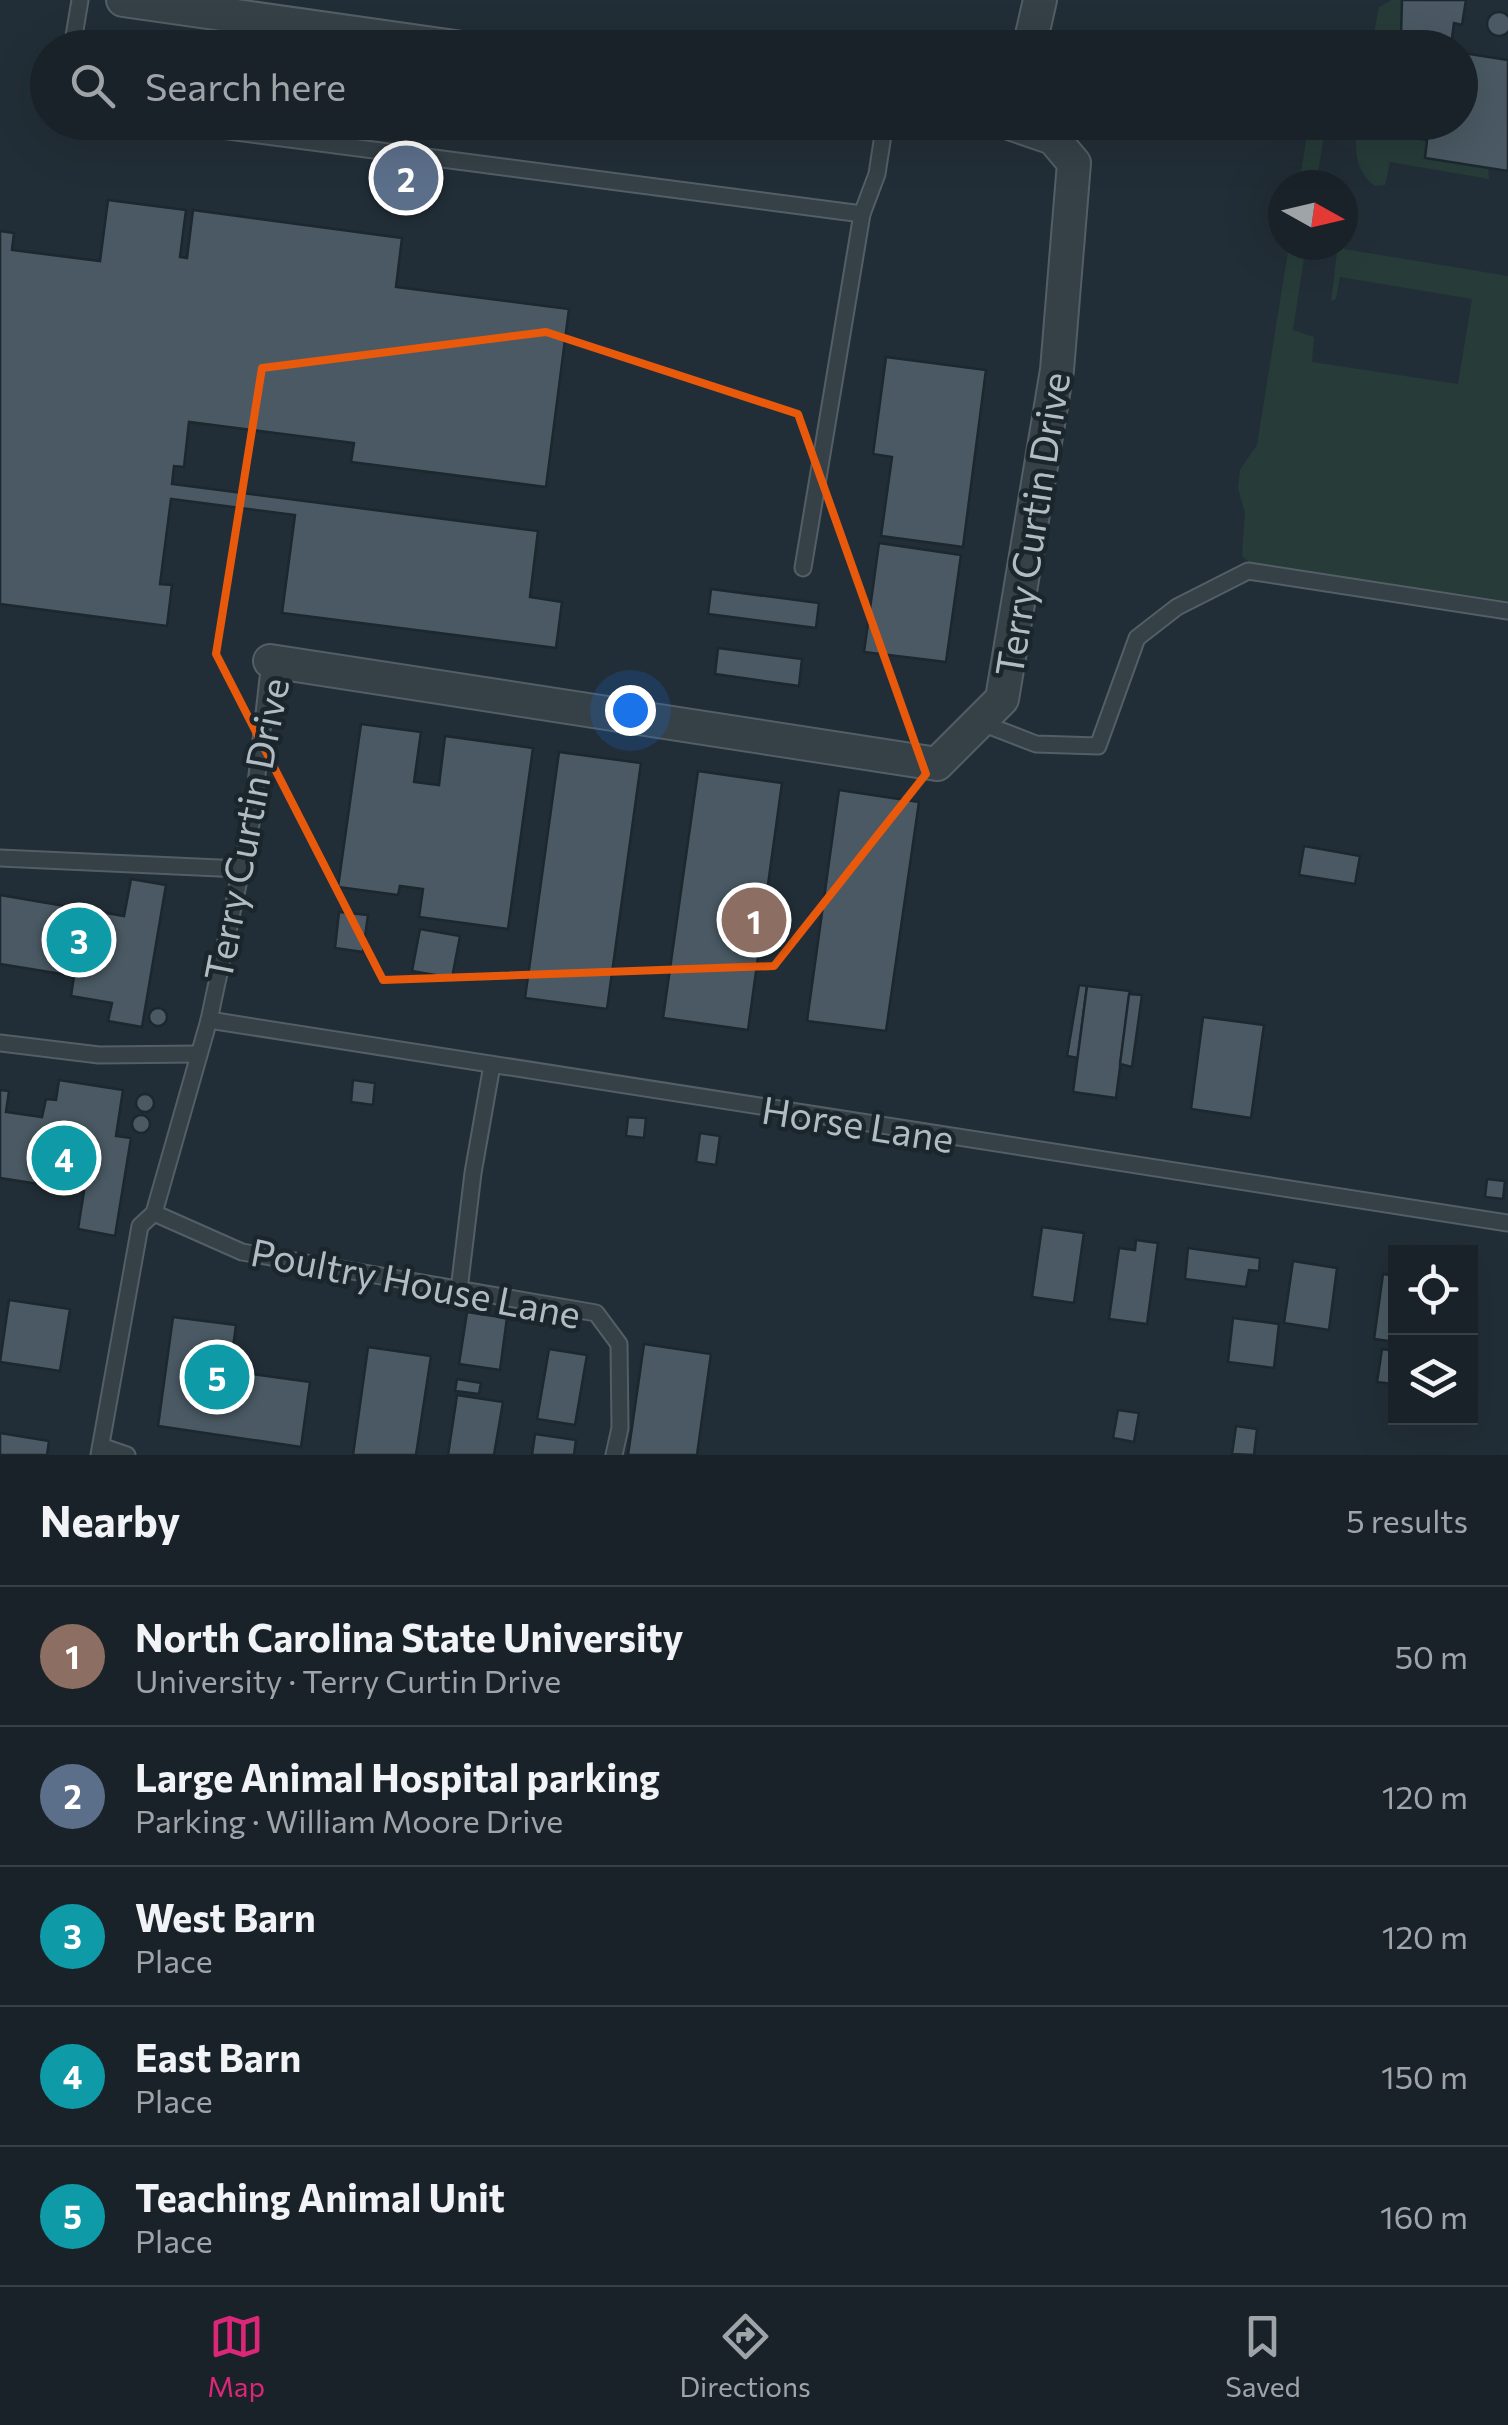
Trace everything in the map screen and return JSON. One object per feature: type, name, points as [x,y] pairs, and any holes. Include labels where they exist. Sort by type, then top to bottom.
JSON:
[{"type":"street","points":[[123,0],[335,30]]},
{"type":"street","points":[[1033,30],[1040,0]]},
{"type":"street","name":"Terry Curtin Drive","points":[[270,661],[937,764],[1002,699],[1057,370],[1074,164],[1056,140]]},
{"type":"lane","points":[[75,30],[80,0]]},
{"type":"lane","points":[[297,140],[862,214]]},
{"type":"lane","points":[[802,568],[862,214],[877,174],[882,140]]},
{"type":"lane","points":[[979,722],[1036,744],[1098,746],[1137,638],[1178,607],[1248,571],[1508,611]]},
{"type":"lane","name":"Terry Curtin Drive","points":[[100,1451],[140,1226],[154,1213],[200,1054],[242,869],[252,819],[270,661]]},
{"type":"lane","points":[[0,858],[242,869]]},
{"type":"lane","name":"Horse Lane","points":[[208,1020],[1508,1223]]},
{"type":"lane","points":[[0,1042],[99,1055],[200,1054]]},
{"type":"lane","points":[[459,1290],[472,1172],[492,1064]]},
{"type":"lane","name":"Poultry House Lane","points":[[154,1213],[242,1252],[596,1313],[619,1344],[620,1428],[614,1455]]},
{"type":"lane","points":[[100,1451],[127,1455]]},
{"type":"highlighted area","points":[[546,332],[798,414],[926,774],[774,966],[383,980],[216,654],[262,368]]},
{"type":"green space","points":[[1402,0],[1401,30],[1375,30],[1379,7]]},
{"type":"green space","points":[[1306,140],[1323,140],[1318,170],[1301,170]]},
{"type":"green space","points":[[1357,140],[1427,140],[1425,158],[1488,168],[1489,179],[1390,162],[1385,185],[1375,186],[1359,165]]},
{"type":"green space","points":[[1358,251],[1508,276],[1508,601],[1267,566],[1242,556],[1245,513],[1238,488],[1240,470],[1257,445],[1287,260],[1304,260],[1293,330],[1314,337],[1312,362],[1458,384],[1472,299],[1340,277],[1336,299],[1331,301],[1336,260],[1358,260]]},
{"type":"building","points":[[1402,0],[1466,0],[1462,25],[1454,23],[1453,30],[1401,30]]},
{"type":"building","points":[[1499,12],[1507,16],[1507,32],[1499,36],[1491,32],[1487,24],[1491,16]]},
{"type":"building","points":[[1478,55],[1508,60],[1508,171],[1425,158],[1427,140],[1478,140]]},
{"type":"building","points":[[108,200],[186,210],[180,257],[187,258],[193,210],[402,238],[396,287],[569,309],[546,487],[351,462],[354,443],[189,422],[184,467],[174,466],[172,484],[538,531],[530,597],[562,602],[556,648],[282,613],[295,515],[171,499],[160,584],[172,585],[167,626],[0,604],[0,231],[14,233],[12,250],[100,261]]},
{"type":"building","points":[[886,357],[986,370],[963,547],[881,536],[892,457],[873,454]]},
{"type":"building","points":[[879,543],[961,555],[946,662],[864,652]]},
{"type":"building","points":[[711,589],[819,603],[816,628],[708,614]]},
{"type":"building","points":[[718,648],[802,659],[799,686],[715,674]]},
{"type":"building","points":[[361,724],[421,732],[414,782],[439,785],[445,736],[533,748],[508,929],[419,917],[423,889],[400,886],[398,895],[338,887]]},
{"type":"building","points":[[559,752],[641,763],[607,1009],[525,998]]},
{"type":"building","points":[[698,771],[782,783],[748,1030],[663,1018]]},
{"type":"building","points":[[839,790],[919,802],[886,1031],[807,1021]]},
{"type":"building","points":[[1304,846],[1360,856],[1355,884],[1299,875]]},
{"type":"building","points":[[131,879],[166,885],[142,1027],[108,1021],[112,1003],[71,996],[74,976],[0,964],[0,895],[124,916]]},
{"type":"building","points":[[339,912],[368,915],[363,952],[335,948]]},
{"type":"building","points":[[420,929],[460,936],[452,978],[412,971]]},
{"type":"building","points":[[1079,985],[1087,986],[1078,1058],[1067,1056]]},
{"type":"building","points":[[1087,986],[1130,991],[1116,1098],[1073,1092]]},
{"type":"building","points":[[1129,994],[1142,995],[1132,1067],[1120,1064]]},
{"type":"building","points":[[158,1008],[167,1017],[158,1026],[149,1017]]},
{"type":"building","points":[[1203,1017],[1264,1025],[1251,1118],[1191,1109]]},
{"type":"building","points":[[59,1080],[123,1090],[116,1136],[131,1138],[115,1236],[78,1229],[84,1191],[0,1178],[0,1090],[9,1091],[6,1112],[42,1117],[46,1099],[56,1100]]},
{"type":"building","points":[[353,1080],[375,1083],[373,1105],[351,1102]]},
{"type":"building","points":[[145,1094],[152,1096],[152,1110],[145,1112],[138,1110],[136,1103],[138,1096]]},
{"type":"building","points":[[141,1115],[148,1117],[148,1131],[141,1133],[134,1131],[132,1124],[134,1117]]},
{"type":"building","points":[[628,1117],[646,1118],[644,1138],[626,1136]]},
{"type":"building","points":[[700,1133],[720,1136],[716,1165],[696,1162]]},
{"type":"building","points":[[1487,1179],[1505,1181],[1503,1199],[1485,1197]]},
{"type":"building","points":[[1042,1227],[1084,1233],[1074,1303],[1032,1297]]},
{"type":"building","points":[[1136,1240],[1158,1243],[1147,1324],[1109,1319],[1119,1248],[1135,1250]]},
{"type":"building","points":[[1188,1248],[1260,1258],[1259,1271],[1249,1270],[1246,1287],[1185,1279]]},
{"type":"building","points":[[1293,1261],[1337,1268],[1329,1330],[1284,1323]]},
{"type":"building","points":[[1383,1274],[1388,1275],[1388,1341],[1374,1339]]},
{"type":"building","points":[[9,1300],[70,1309],[60,1371],[0,1362]]},
{"type":"building","points":[[467,1312],[507,1318],[500,1370],[459,1364]]},
{"type":"building","points":[[173,1317],[236,1325],[230,1371],[310,1382],[301,1447],[158,1426]]},
{"type":"building","points":[[1233,1318],[1279,1324],[1274,1368],[1228,1362]]},
{"type":"building","points":[[644,1344],[711,1354],[697,1455],[628,1455]]},
{"type":"building","points":[[368,1347],[431,1356],[416,1455],[353,1455]]},
{"type":"building","points":[[549,1349],[587,1355],[575,1425],[537,1419]]},
{"type":"building","points":[[1382,1349],[1388,1350],[1388,1383],[1377,1382]]},
{"type":"building","points":[[457,1379],[481,1383],[479,1394],[455,1391]]},
{"type":"building","points":[[457,1395],[503,1402],[494,1455],[448,1455]]},
{"type":"building","points":[[1118,1410],[1139,1413],[1134,1442],[1113,1438]]},
{"type":"building","points":[[1236,1426],[1257,1429],[1254,1455],[1232,1454]]},
{"type":"building","points":[[0,1433],[49,1441],[47,1455],[0,1455]]},
{"type":"building","points":[[535,1434],[576,1440],[574,1455],[532,1455]]},
{"type":"place","name":"Large Animal Hospital parking","points":[[406,178]]},
{"type":"place","name":"North Carolina State University","points":[[754,920]]},
{"type":"place","name":"West Barn","points":[[79,940]]},
{"type":"place","name":"East Barn","points":[[64,1158]]},
{"type":"place","name":"Teaching Animal Unit","points":[[217,1377]]}]
